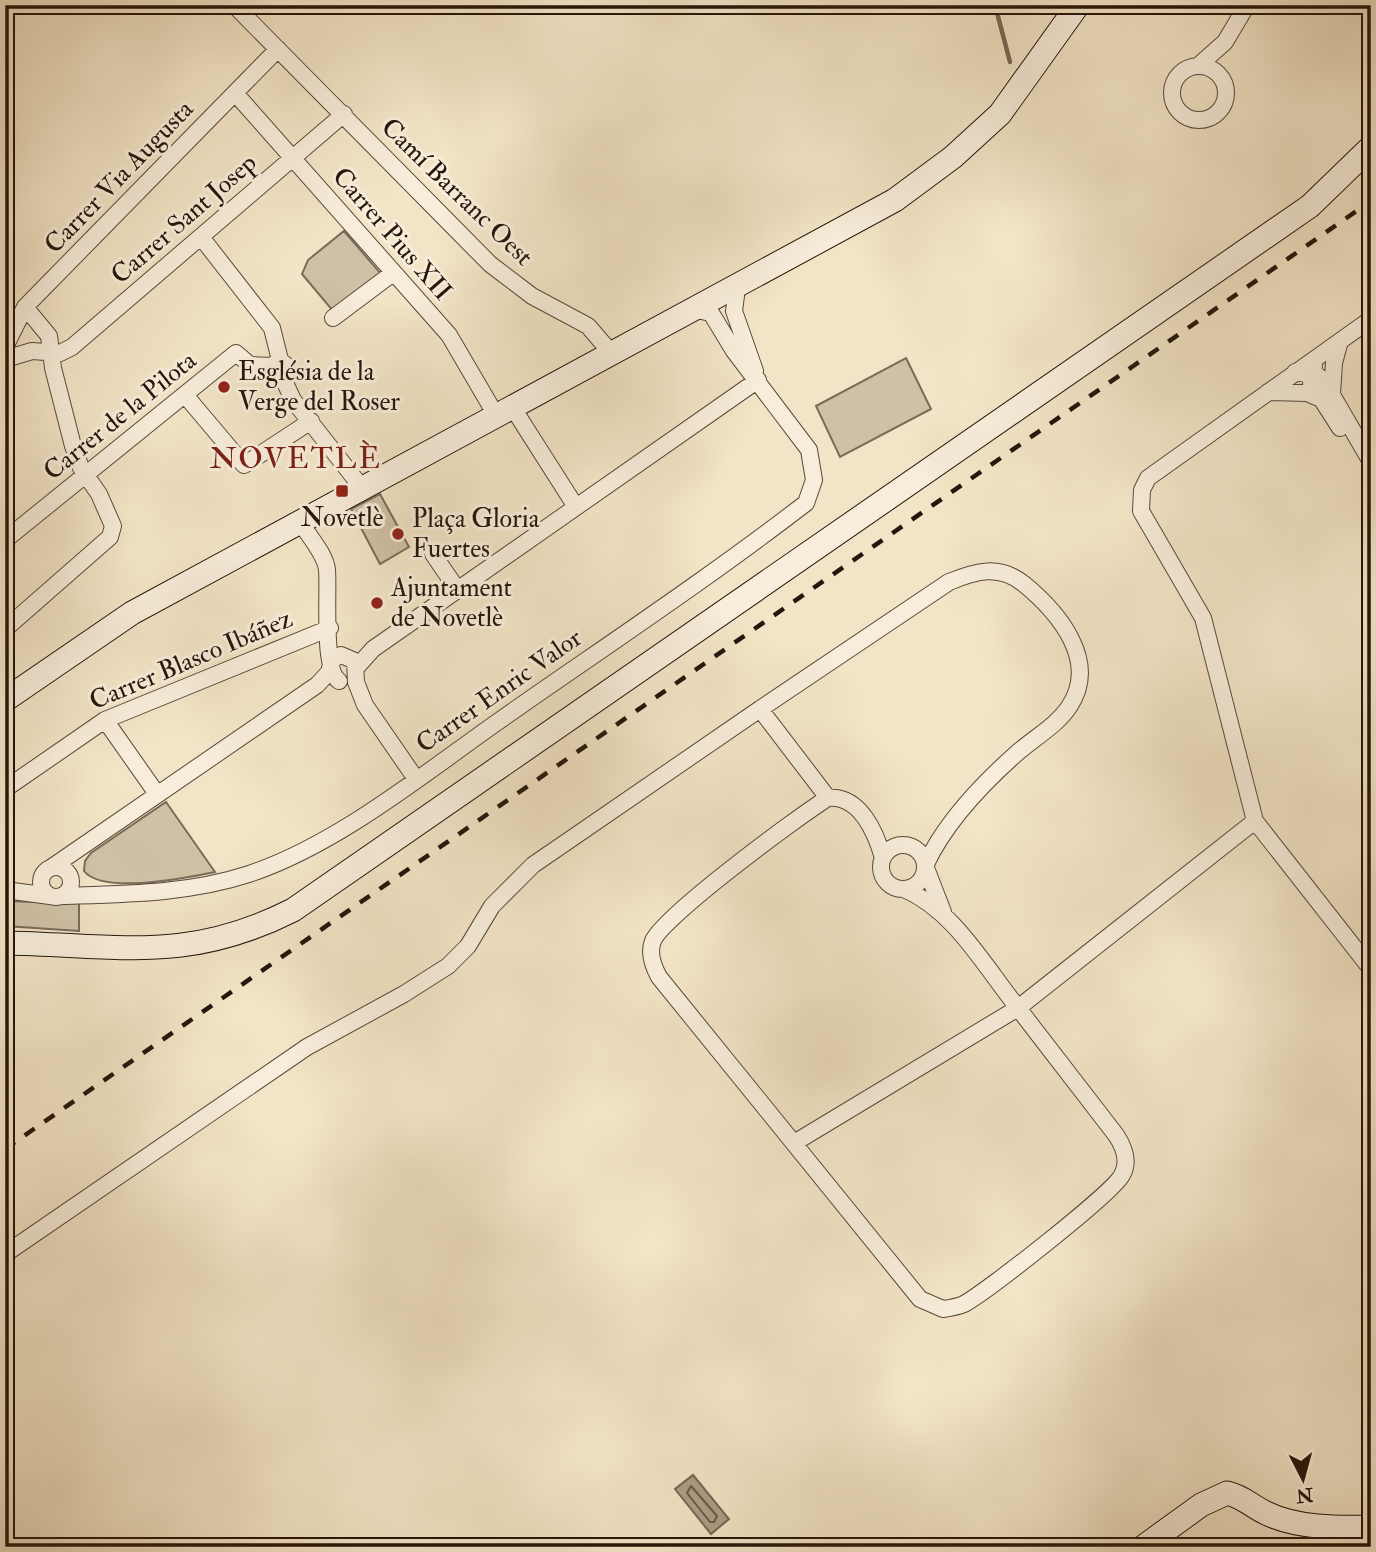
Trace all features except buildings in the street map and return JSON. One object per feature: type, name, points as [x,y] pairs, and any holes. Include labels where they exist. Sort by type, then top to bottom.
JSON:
[{"type":"main road","points":[[5,700],[118,622],[363,489],[390,482],[505,413],[895,200],[953,157],[1007,105],[1078,5]]},
{"type":"main road","points":[[10,943],[123,949],[183,946],[233,936],[293,910],[1310,206],[1371,147]]},
{"type":"main road","points":[[1143,1547],[1201,1505],[1227,1493],[1245,1498],[1269,1515],[1292,1521],[1329,1527],[1371,1527]]},
{"type":"street","name":"Camí Barranc Oest","points":[[234,5],[498,271],[532,296],[588,326],[613,355]]},
{"type":"street","points":[[1225,42],[1222,78],[1227,96],[1219,113],[1199,120],[1190,119],[1175,107],[1172,90],[1180,74],[1198,66],[1225,42],[1247,5]]},
{"type":"street","name":"Carrer Via Augusta","points":[[5,348],[25,307],[278,49]]},
{"type":"street","points":[[1198,66],[1207,67],[1222,78]]},
{"type":"street","name":"Carrer Pius XII","points":[[235,93],[454,342],[576,507]]},
{"type":"street","name":"Carrer Sant Josep","points":[[5,359],[72,347],[344,114]]},
{"type":"street","points":[[201,237],[272,328],[278,367],[293,400],[363,489]]},
{"type":"street","points":[[333,318],[393,273]]},
{"type":"street","name":"Carrer Enric Valor","points":[[737,288],[734,311],[758,380]]},
{"type":"street","points":[[5,629],[112,534],[113,526],[73,446],[47,353],[49,336],[25,307]]},
{"type":"street","name":"Carrer Enric Valor","points":[[5,888],[55,896],[178,890],[249,874],[331,834],[416,779],[806,503],[814,480],[809,450],[734,351],[711,313],[696,310]]},
{"type":"street","points":[[1371,319],[1318,357],[1303,373],[1266,393],[1148,478],[1140,499],[1142,511],[1203,618],[1255,821],[1371,969]]},
{"type":"street","points":[[16,325],[47,353]]},
{"type":"street","points":[[1326,397],[1340,341]]},
{"type":"street","name":"Carrer de la Pilota","points":[[5,540],[236,353],[250,365],[278,367]]},
{"type":"street","points":[[1303,373],[1326,397],[1342,432],[1355,439],[1371,463]]},
{"type":"street","points":[[5,888],[20,884],[49,869],[373,649],[758,380]]},
{"type":"street","points":[[1266,393],[1298,392],[1326,397]]},
{"type":"street","points":[[185,395],[244,465],[311,421]]},
{"type":"street","points":[[301,523],[327,568],[325,590],[330,628],[357,701],[365,705],[416,779]]},
{"type":"street","points":[[433,554],[457,589]]},
{"type":"street","points":[[5,1254],[307,1047],[404,994],[447,965],[468,946],[492,906],[533,865],[949,582],[978,571],[992,570],[1016,577],[1047,605],[1071,637],[1078,654],[1076,691],[1069,707],[992,777],[956,817],[935,845],[920,882],[904,889]]},
{"type":"street","name":"Carrer Blasco Ibáñez","points":[[5,789],[105,720],[330,628]]},
{"type":"street","points":[[760,709],[828,798]]},
{"type":"street","points":[[105,720],[157,794]]},
{"type":"street","points":[[867,820],[883,858],[884,878],[889,884],[918,895],[944,915],[1116,1135],[1126,1156],[1125,1168],[1111,1189],[965,1303],[943,1310],[920,1299],[659,977],[653,966],[652,945],[659,930],[718,879],[828,798],[835,797],[852,805],[867,820],[921,853],[944,915]]},
{"type":"street","points":[[883,858],[894,846],[906,845],[956,817]]},
{"type":"street","points":[[794,1143],[1018,1008],[1255,821]]},
{"type":"street","points":[[49,869],[41,885],[55,896],[70,887],[70,877],[86,844]]},
{"type":"street","points":[[49,869],[65,870],[70,877]]},
{"type":"shaded area","points":[[344,231],[382,275],[333,311],[302,274],[308,260]]},
{"type":"shaded area","points":[[906,358],[931,409],[840,457],[816,406]]},
{"type":"shaded area","points":[[380,494],[409,547],[380,564],[351,509]]},
{"type":"shaded area","points":[[166,802],[215,872],[166,881],[126,883],[94,878],[84,871],[85,861],[91,853]]},
{"type":"shaded area","points":[[5,901],[79,903],[79,931],[5,926]]},
{"type":"water","points":[[693,1475],[729,1519],[711,1534],[675,1489]]},
{"type":"waterway","points":[[995,5],[1010,62]]},
{"type":"railway","points":[[5,1149],[1371,201]]},
{"type":"place","name":"Església de la Verge del Roser","points":[[224,387]]},
{"type":"place","name":"Novetlè","points":[[342,491]]},
{"type":"place","name":"Plaça Gloria Fuertes","points":[[398,534]]},
{"type":"place","name":"Ajuntament de Novetlè","points":[[377,603]]},
{"type":"district","name":"NOVETLÈ","points":[[296,458]]}]
